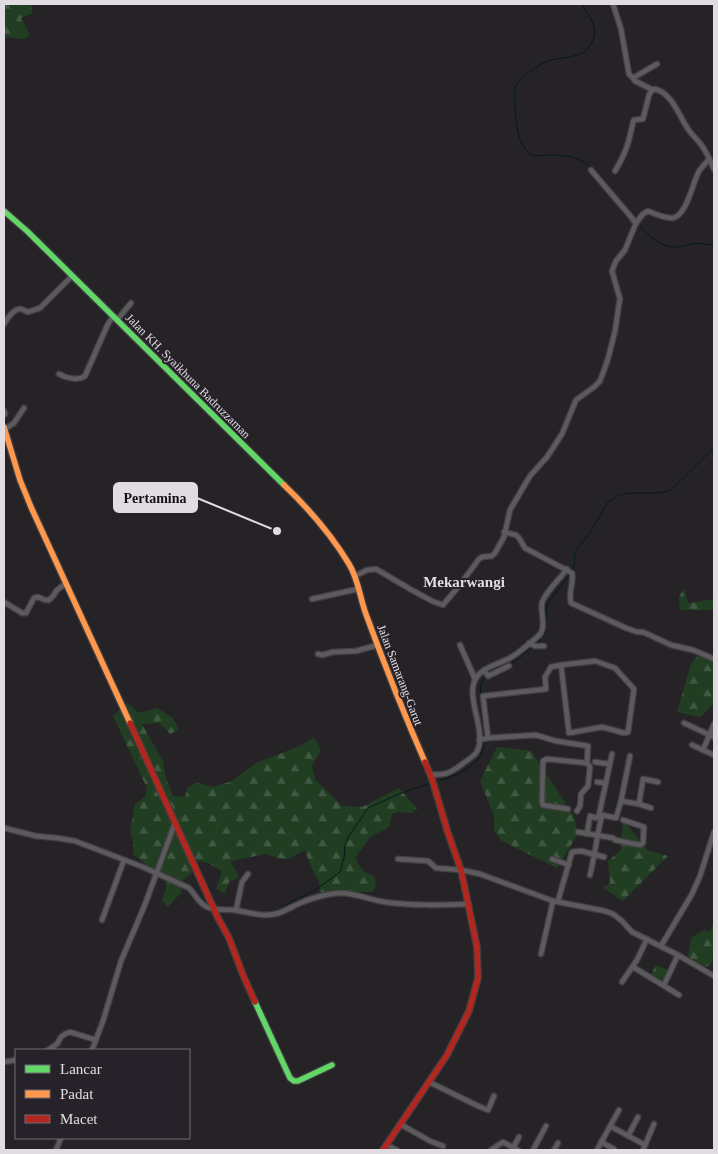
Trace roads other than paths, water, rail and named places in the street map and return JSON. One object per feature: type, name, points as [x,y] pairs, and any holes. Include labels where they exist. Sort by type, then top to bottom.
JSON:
[{"type":"main road","name":"Jalan KH. Syaikhuna Badruzzaman","points":[[4,211],[27,231],[295,496],[330,537],[349,564]]},
{"type":"main road","points":[[4,428],[26,495],[214,909],[228,935],[249,988],[290,1078],[298,1081],[332,1065]]},
{"type":"main road","name":"Jalan Samarang-Garut","points":[[349,564],[355,576],[366,615],[431,777],[461,870]]},
{"type":"main road","points":[[385,1148],[447,1055],[470,1011],[478,978],[477,947],[461,870]]},
{"type":"street","points":[[613,4],[621,29],[630,74],[634,81],[653,90],[660,91],[670,101],[690,133],[699,142],[714,169]]},
{"type":"street","points":[[633,78],[657,64]]},
{"type":"street","points":[[615,171],[625,155],[633,122],[634,120],[643,119],[653,90]]},
{"type":"street","points":[[355,576],[367,570],[376,569],[432,601],[443,605],[479,559],[492,556],[495,553],[504,537],[510,510],[530,476],[547,457],[562,434],[576,400],[598,384],[602,377],[615,331],[620,300],[612,271],[616,261],[625,250],[637,222],[648,211],[671,218],[676,216],[686,203],[698,172],[709,159]]},
{"type":"street","points":[[591,170],[637,222]]},
{"type":"street","points":[[4,324],[8,317],[16,310],[20,309],[28,312],[40,308],[72,276]]},
{"type":"street","points":[[59,374],[79,379],[85,376],[107,326],[131,302]]},
{"type":"street","points":[[4,428],[14,423],[24,408]]},
{"type":"street","points":[[504,532],[516,535],[525,548],[569,571],[573,577],[570,593],[571,603],[636,632],[644,632],[671,645],[693,650],[714,659]]},
{"type":"street","points":[[475,679],[532,644],[542,631],[542,602],[546,594],[569,571]]},
{"type":"street","points":[[4,602],[22,613],[26,613],[34,598],[50,600],[66,582]]},
{"type":"street","points":[[312,599],[358,588]]},
{"type":"street","points":[[532,644],[544,646]]},
{"type":"street","points":[[318,654],[356,651],[378,645]]},
{"type":"street","points":[[431,777],[451,772],[476,753],[481,740],[472,690],[475,679],[460,645]]},
{"type":"street","points":[[488,738],[482,696],[546,689],[545,677],[551,667],[595,661],[615,668],[634,689],[628,732],[624,733],[602,727],[569,733]]},
{"type":"street","points":[[561,665],[570,740]]},
{"type":"street","points":[[485,673],[509,666]]},
{"type":"street","points":[[684,723],[712,736]]},
{"type":"street","points":[[703,750],[712,736],[714,724]]},
{"type":"street","points":[[481,740],[536,735],[556,741],[594,746]]},
{"type":"street","points":[[692,745],[714,755]]},
{"type":"street","points":[[576,811],[580,806],[581,794],[588,786],[590,767],[587,763],[588,746]]},
{"type":"street","points":[[590,875],[612,754]]},
{"type":"street","points":[[620,819],[621,801],[630,756]]},
{"type":"street","points":[[568,809],[544,805],[542,802],[544,761],[547,759],[587,763]]},
{"type":"street","points":[[595,762],[609,764]]},
{"type":"street","points":[[638,804],[643,779],[658,782]]},
{"type":"street","points":[[598,782],[606,783]]},
{"type":"street","points":[[621,801],[651,808]]},
{"type":"street","points":[[578,832],[587,834],[597,836],[613,838],[640,845],[643,843],[644,827],[601,815],[596,818],[590,816],[587,834]]},
{"type":"street","points":[[92,1049],[103,1022],[121,961],[144,907],[175,823]]},
{"type":"street","points":[[4,828],[36,836],[69,839],[143,867],[189,888],[201,903],[208,908],[214,909],[262,914],[278,913],[305,901],[339,893],[354,894],[384,902],[469,904]]},
{"type":"street","points":[[661,946],[692,894],[700,876],[714,832]]},
{"type":"street","points":[[540,954],[572,852],[581,851],[604,857]]},
{"type":"street","points":[[398,859],[426,861],[436,868],[480,874],[556,901],[605,911],[613,914],[632,932],[714,976]]},
{"type":"street","points":[[552,859],[569,865]]},
{"type":"street","points":[[102,920],[124,860]]},
{"type":"street","points":[[236,910],[242,882],[248,874]]},
{"type":"street","points":[[622,982],[633,967],[646,939]]},
{"type":"street","points":[[664,985],[678,955]]},
{"type":"street","points":[[633,967],[679,995]]},
{"type":"street","points":[[50,1049],[57,1044],[61,1037],[70,1032],[96,1040]]},
{"type":"street","points":[[429,1082],[488,1110],[494,1096]]},
{"type":"street","points":[[597,1150],[619,1110]]},
{"type":"street","points":[[628,1136],[638,1117]]},
{"type":"street","points":[[400,1124],[443,1146]]},
{"type":"street","points":[[610,1126],[644,1148],[654,1124]]},
{"type":"street","points":[[532,1150],[546,1126]]},
{"type":"street","points":[[512,1149],[519,1137]]},
{"type":"street","points":[[491,1150],[503,1142],[512,1149],[518,1150]]},
{"type":"street","points":[[601,1142],[614,1150]]},
{"type":"street","points":[[554,1150],[558,1143]]},
{"type":"street","points":[[385,1148],[397,1150]]},
{"type":"waterway","points":[[582,4],[594,29],[593,40],[589,47],[579,54],[541,64],[525,75],[515,86],[515,115],[519,137],[529,153],[536,156],[554,155],[571,157],[582,161],[591,168]]},
{"type":"waterway","points":[[604,182],[619,200]]},
{"type":"waterway","points":[[637,222],[646,233],[663,245],[676,247],[697,243],[714,245]]},
{"type":"waterway","points":[[537,643],[545,633],[547,604],[574,567],[575,552],[591,531],[608,502],[619,495],[629,493],[659,493],[671,490],[714,448]]},
{"type":"waterway","points":[[510,664],[532,647]]},
{"type":"waterway","points":[[483,716],[480,686],[488,671],[506,665]]},
{"type":"waterway","points":[[435,782],[459,774],[468,768],[481,756],[485,740]]},
{"type":"waterway","points":[[278,911],[294,900],[314,891],[340,872],[345,845],[368,808],[399,794],[431,783]]},
{"type":"place","name":"Pertamina","points":[[277,531]]},
{"type":"district","name":"Mekarwangi","points":[[464,582]]}]
